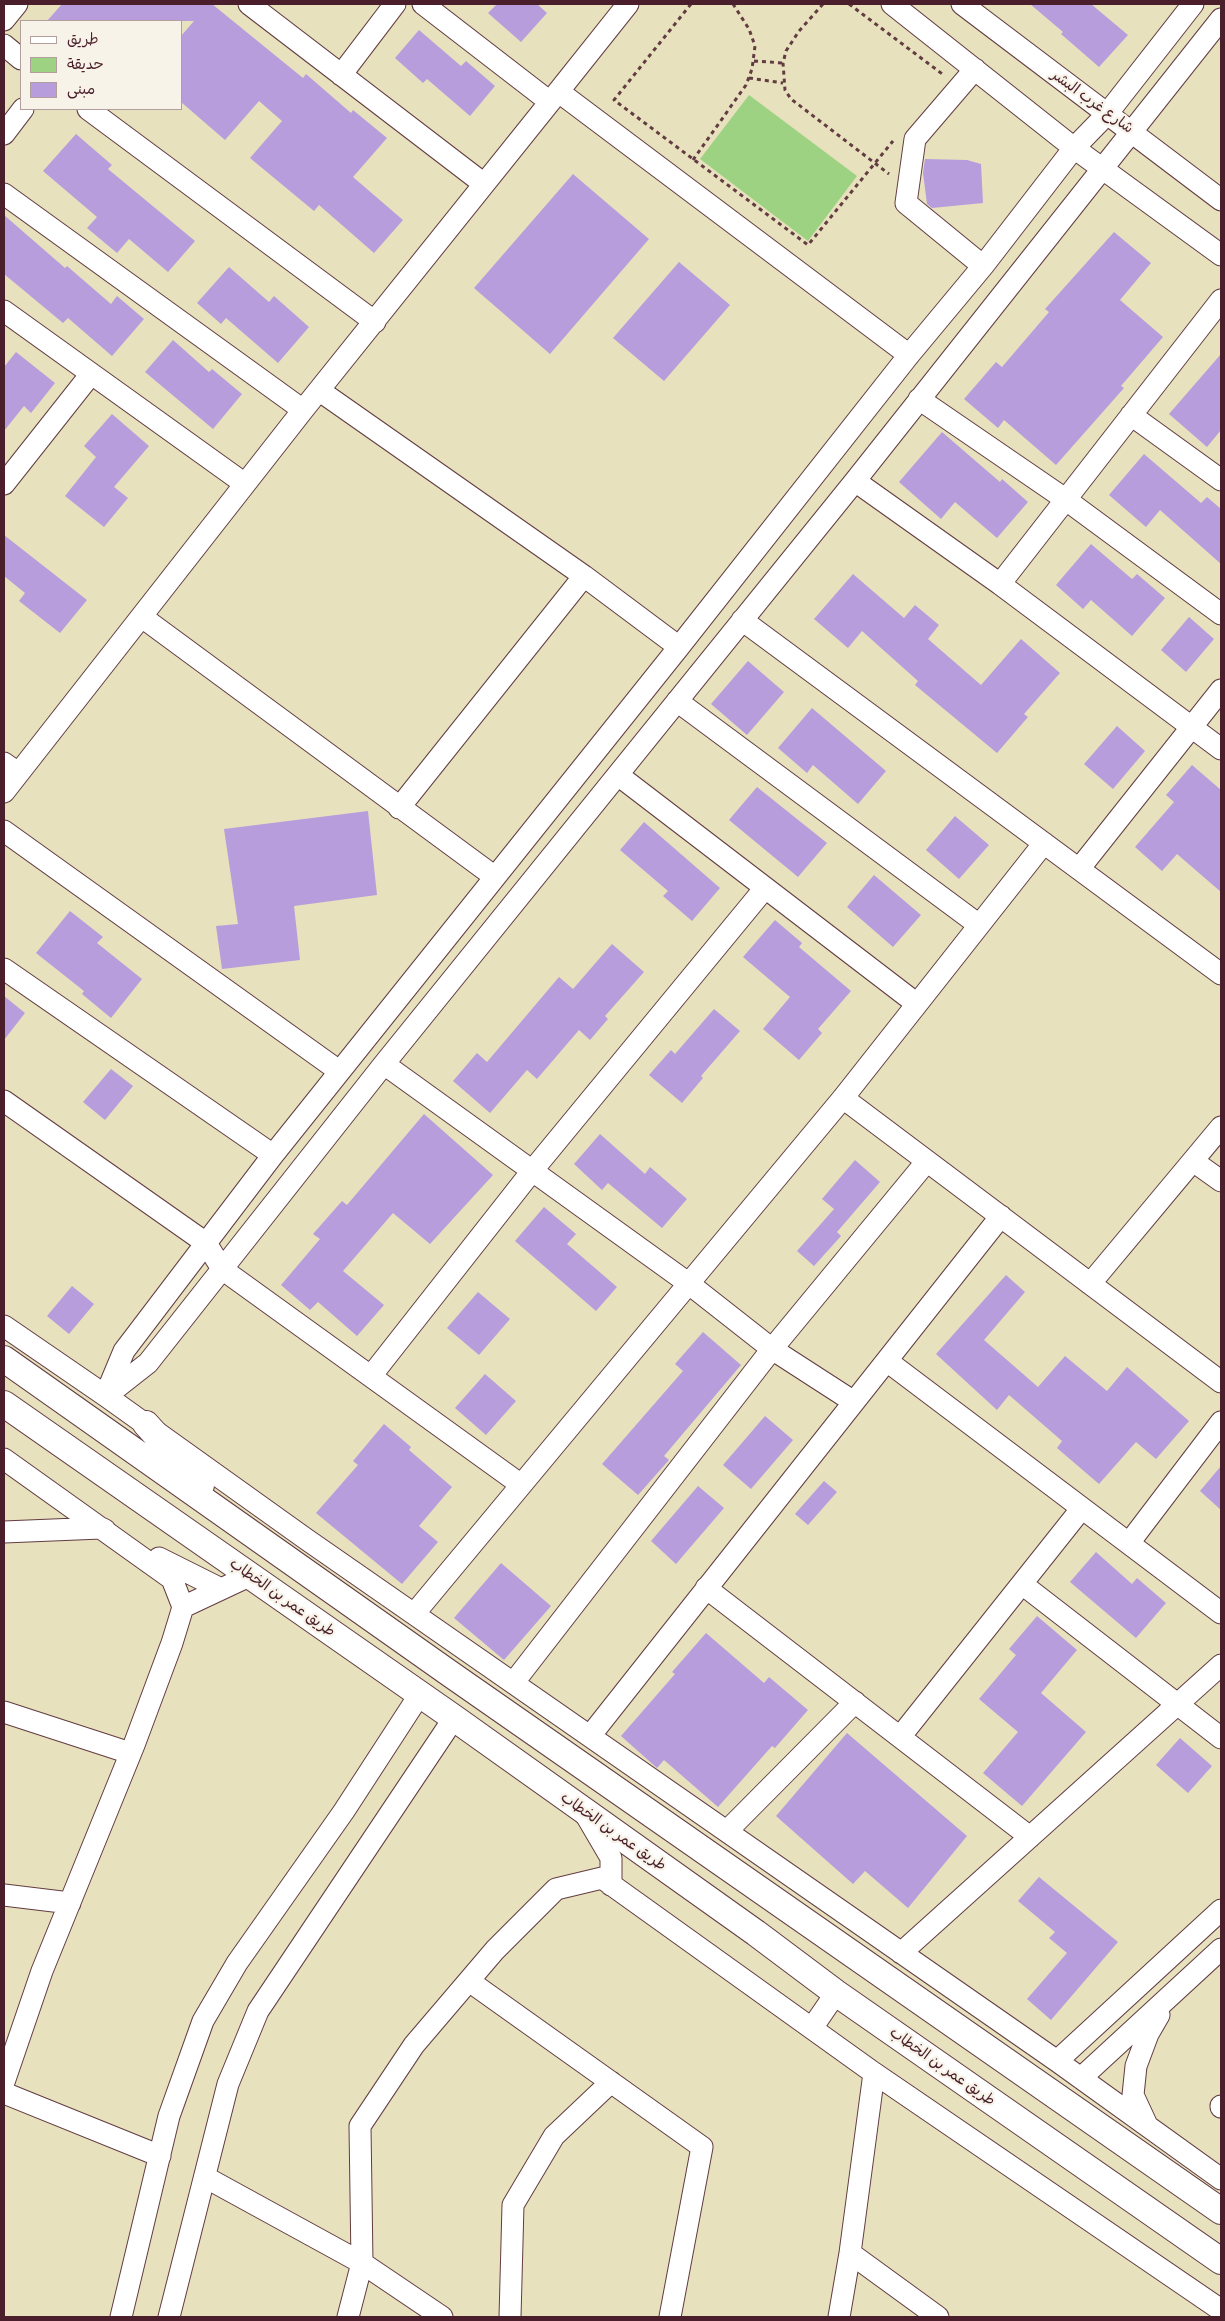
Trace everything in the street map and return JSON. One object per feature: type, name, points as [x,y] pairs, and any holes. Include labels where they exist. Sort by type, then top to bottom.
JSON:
[{"type":"main road","points":[[4,1359],[1221,2211]]},
{"type":"main road","name":"طريق عمر بن الخطاب","points":[[4,1404],[454,1718],[756,1933],[836,1993],[1221,2261]]},
{"type":"main road","points":[[146,1424],[235,1522]]},
{"type":"street","points":[[4,20],[18,4]]},
{"type":"street","points":[[249,4],[484,184]]},
{"type":"street","points":[[341,75],[395,4]]},
{"type":"street","points":[[423,4],[909,355]]},
{"type":"street","points":[[4,792],[11,768],[142,617],[303,410],[628,4]]},
{"type":"street","points":[[892,4],[1074,148],[1221,255]]},
{"type":"street","name":"شارع غرب البشر","points":[[962,4],[1107,114],[1133,131],[1221,200]]},
{"type":"street","points":[[106,1396],[124,1351],[273,1155],[679,647],[909,355],[983,266],[1074,148],[1107,114],[1193,4]]},
{"type":"street","points":[[106,1396],[148,1363],[384,1064],[855,481],[1221,19]]},
{"type":"street","points":[[4,45],[20,58]]},
{"type":"street","points":[[975,69],[914,138],[906,203],[983,266]]},
{"type":"street","points":[[4,134],[23,110]]},
{"type":"street","points":[[89,110],[374,322]]},
{"type":"street","points":[[4,194],[303,410]]},
{"type":"street","points":[[1000,584],[1065,498],[1221,300]]},
{"type":"street","points":[[6,317],[91,374],[245,484]]},
{"type":"street","points":[[4,484],[91,374]]},
{"type":"street","points":[[320,391],[584,576],[679,647]]},
{"type":"street","points":[[919,399],[1065,498],[1221,614]]},
{"type":"street","points":[[1131,415],[1221,480]]},
{"type":"street","points":[[855,481],[1000,584],[1221,749]]},
{"type":"street","points":[[399,808],[584,576]]},
{"type":"street","points":[[142,617],[495,877]]},
{"type":"street","points":[[742,620],[1221,974]]},
{"type":"street","points":[[1079,869],[1221,690]]},
{"type":"street","points":[[677,701],[979,925]]},
{"type":"street","points":[[618,775],[917,1004]]},
{"type":"street","points":[[4,831],[339,1071]]},
{"type":"street","points":[[414,1614],[520,1484],[843,1098],[1044,843]]},
{"type":"street","points":[[371,1376],[532,1171],[765,888]]},
{"type":"street","points":[[4,970],[273,1155]]},
{"type":"street","points":[[384,1064],[688,1283],[772,1349],[854,1402]]},
{"type":"street","points":[[843,1098],[1221,1382]]},
{"type":"street","points":[[4,1101],[206,1243],[222,1269],[520,1484]]},
{"type":"street","points":[[1090,1284],[1221,1127]]},
{"type":"street","points":[[514,1682],[772,1349],[927,1161]]},
{"type":"street","points":[[1193,1161],[1221,1181]]},
{"type":"street","points":[[590,1736],[1001,1216]]},
{"type":"street","points":[[4,1326],[414,1614],[728,1830],[1082,2078],[1221,2179]]},
{"type":"street","points":[[887,1361],[1221,1613]]},
{"type":"street","points":[[1129,1543],[1221,1422]]},
{"type":"street","points":[[4,1459],[172,1579],[183,1607],[172,1643],[130,1753],[42,1971],[4,2082]]},
{"type":"street","points":[[900,1737],[1082,1508]]},
{"type":"street","points":[[4,1532],[101,1528],[220,1588]]},
{"type":"street","points":[[183,1607],[249,1576]]},
{"type":"street","points":[[1022,1584],[1221,1738]]},
{"type":"street","points":[[706,1588],[1030,1837]]},
{"type":"street","points":[[901,1953],[1221,1665]]},
{"type":"street","points":[[121,2317],[169,2116],[203,2021],[237,1963],[344,1811],[420,1694]]},
{"type":"street","points":[[728,1830],[855,1702]]},
{"type":"street","points":[[4,1712],[130,1753]]},
{"type":"street","points":[[169,2317],[228,2084],[258,2011],[454,1718]]},
{"type":"street","points":[[582,1810],[611,1858],[611,1885]]},
{"type":"street","points":[[348,2317],[362,2263],[360,2126],[414,2045],[495,1950],[556,1889],[602,1878],[874,2073],[1221,2310]]},
{"type":"street","points":[[4,1895],[70,1903]]},
{"type":"street","points":[[1057,2061],[1221,1910]]},
{"type":"street","points":[[1082,2078],[1221,1949]]},
{"type":"street","points":[[469,1981],[702,2147],[670,2317]]},
{"type":"street","points":[[812,2028],[836,1993]]},
{"type":"street","points":[[1147,2126],[1133,2095],[1136,2066],[1148,2034],[1170,1996]]},
{"type":"street","points":[[839,2317],[850,2253],[874,2073]]},
{"type":"street","points":[[510,2317],[513,2206],[554,2136],[611,2082]]},
{"type":"street","points":[[4,2093],[160,2156]]},
{"type":"street","points":[[205,2177],[362,2263],[442,2317]]},
{"type":"street","points":[[850,2253],[938,2317]]},
{"type":"path","points":[[691,4],[614,100],[808,245],[898,135]]},
{"type":"path","points":[[693,160],[749,78],[754,62],[755,46],[749,29],[734,4]]},
{"type":"path","points":[[823,4],[799,31],[786,51],[783,63],[783,83],[791,99],[874,164],[908,187]]},
{"type":"path","points":[[849,4],[946,76],[940,84]]},
{"type":"path","points":[[754,62],[783,63]]},
{"type":"path","points":[[749,78],[783,83]]},
{"type":"green space","points":[[749,95],[857,176],[808,241],[700,159]]},
{"type":"building","points":[[62,4],[212,4],[303,78],[306,74],[351,113],[353,110],[387,138],[353,177],[403,220],[374,253],[319,205],[314,211],[250,158],[282,121],[259,101],[225,140],[182,103],[182,35],[194,21],[48,20]]},
{"type":"building","points":[[497,4],[537,4],[547,13],[521,42],[488,13]]},
{"type":"building","points":[[1030,4],[1091,4],[1128,35],[1099,67],[1061,34],[1063,32]]},
{"type":"building","points":[[419,30],[461,66],[466,61],[495,86],[470,116],[427,79],[423,83],[395,58]]},
{"type":"building","points":[[76,134],[112,165],[108,169],[195,241],[168,272],[129,239],[117,253],[87,228],[97,217],[43,171]]},
{"type":"building","points":[[925,159],[967,160],[981,164],[983,203],[932,208],[927,204],[923,173]]},
{"type":"building","points":[[573,174],[649,239],[550,354],[474,288]]},
{"type":"building","points":[[4,215],[65,268],[67,266],[111,304],[117,296],[144,319],[112,356],[68,318],[63,323],[4,274]]},
{"type":"building","points":[[1114,232],[1151,263],[1120,300],[1163,337],[1121,386],[1124,388],[1056,465],[1004,420],[998,428],[964,399],[996,362],[1002,367],[1049,312],[1045,309]]},
{"type":"building","points":[[679,262],[730,305],[664,381],[613,338]]},
{"type":"building","points":[[229,267],[269,302],[274,296],[309,327],[278,363],[226,318],[221,324],[197,303]]},
{"type":"building","points":[[173,340],[209,372],[212,369],[242,394],[213,429],[145,372]]},
{"type":"building","points":[[16,352],[55,383],[31,413],[24,406],[4,431],[4,367]]},
{"type":"building","points":[[1221,354],[1221,430],[1207,447],[1169,414]]},
{"type":"building","points":[[112,414],[149,446],[114,487],[128,498],[104,527],[65,496],[96,457],[84,446]]},
{"type":"building","points":[[942,432],[1000,482],[1002,479],[1028,502],[997,538],[955,502],[941,519],[899,482]]},
{"type":"building","points":[[1144,454],[1201,503],[1207,497],[1221,509],[1221,564],[1160,510],[1146,527],[1109,495]]},
{"type":"building","points":[[4,535],[87,600],[60,633],[19,601],[25,593],[4,576]]},
{"type":"building","points":[[1091,544],[1132,579],[1137,574],[1165,598],[1132,636],[1091,600],[1083,609],[1056,585]]},
{"type":"building","points":[[853,574],[904,618],[915,605],[939,625],[928,639],[981,685],[1021,639],[1060,673],[1024,714],[1028,717],[997,753],[915,685],[918,681],[862,631],[848,648],[814,619]]},
{"type":"building","points":[[1189,617],[1214,639],[1186,672],[1161,650]]},
{"type":"building","points":[[748,661],[784,692],[747,735],[711,704]]},
{"type":"building","points":[[812,708],[886,771],[858,804],[813,765],[807,773],[778,748]]},
{"type":"building","points":[[1117,726],[1145,751],[1113,789],[1084,764]]},
{"type":"building","points":[[1192,765],[1221,790],[1221,892],[1177,854],[1162,871],[1135,847],[1174,802],[1166,795]]},
{"type":"building","points":[[757,787],[827,843],[798,877],[729,820]]},
{"type":"building","points":[[368,811],[377,895],[294,906],[300,960],[222,969],[216,926],[238,924],[224,829]]},
{"type":"building","points":[[955,816],[989,845],[959,879],[926,850]]},
{"type":"building","points":[[644,822],[720,888],[692,921],[663,896],[668,891],[620,850]]},
{"type":"building","points":[[874,875],[921,915],[893,947],[847,907]]},
{"type":"building","points":[[70,911],[103,937],[97,943],[142,979],[111,1018],[82,994],[84,991],[36,953]]},
{"type":"building","points":[[775,920],[802,943],[799,947],[851,991],[818,1029],[822,1033],[799,1060],[763,1029],[790,997],[743,957]]},
{"type":"building","points":[[612,944],[644,972],[605,1016],[608,1019],[590,1040],[579,1030],[537,1079],[527,1070],[490,1113],[453,1081],[477,1053],[487,1062],[559,977],[573,989]]},
{"type":"building","points":[[4,996],[25,1013],[4,1040]]},
{"type":"building","points":[[714,1009],[740,1031],[701,1076],[703,1078],[682,1103],[649,1075],[671,1050],[675,1054]]},
{"type":"building","points":[[111,1069],[133,1086],[105,1120],[83,1102]]},
{"type":"building","points":[[424,1114],[493,1175],[430,1244],[393,1213],[343,1271],[384,1305],[357,1336],[318,1302],[310,1310],[281,1285],[320,1239],[313,1234],[342,1201],[347,1205]]},
{"type":"building","points":[[600,1134],[645,1174],[650,1167],[687,1199],[662,1228],[608,1183],[602,1190],[574,1164]]},
{"type":"building","points":[[855,1160],[880,1182],[837,1232],[841,1236],[814,1266],[797,1251],[834,1209],[822,1199]]},
{"type":"building","points":[[544,1207],[576,1234],[567,1244],[617,1287],[596,1311],[515,1241]]},
{"type":"building","points":[[1006,1275],[1025,1292],[984,1340],[1038,1387],[1065,1356],[1107,1391],[1127,1367],[1189,1421],[1156,1459],[1136,1442],[1099,1484],[1057,1448],[1062,1441],[1009,1395],[997,1410],[936,1354]]},
{"type":"building","points":[[72,1286],[94,1304],[69,1334],[47,1316]]},
{"type":"building","points":[[478,1292],[510,1319],[479,1355],[447,1328]]},
{"type":"building","points":[[703,1332],[741,1365],[664,1456],[669,1460],[638,1495],[602,1464],[683,1371],[675,1364]]},
{"type":"building","points":[[485,1374],[516,1401],[486,1435],[455,1408]]},
{"type":"building","points":[[765,1416],[793,1440],[751,1489],[723,1465]]},
{"type":"building","points":[[384,1424],[411,1447],[409,1450],[452,1487],[419,1526],[438,1542],[402,1584],[316,1513],[358,1465],[353,1461]]},
{"type":"building","points":[[1221,1466],[1221,1510],[1200,1491]]},
{"type":"building","points":[[824,1481],[837,1492],[808,1525],[795,1514]]},
{"type":"building","points":[[698,1486],[724,1508],[676,1564],[651,1541]]},
{"type":"building","points":[[1096,1552],[1132,1584],[1137,1578],[1166,1603],[1136,1638],[1070,1582]]},
{"type":"building","points":[[501,1563],[551,1606],[504,1660],[454,1618]]},
{"type":"building","points":[[1037,1616],[1077,1650],[1041,1693],[1086,1732],[1022,1806],[983,1773],[1018,1732],[979,1699],[1016,1655],[1009,1649]]},
{"type":"building","points":[[706,1633],[764,1683],[769,1677],[808,1710],[775,1748],[772,1746],[718,1807],[664,1760],[657,1768],[621,1736],[675,1674],[672,1672]]},
{"type":"building","points":[[847,1733],[967,1836],[908,1908],[865,1871],[853,1884],[776,1816]]},
{"type":"building","points":[[1180,1738],[1212,1766],[1188,1793],[1156,1765]]},
{"type":"building","points":[[1039,1877],[1118,1942],[1051,2020],[1027,1999],[1067,1953],[1049,1938],[1055,1932],[1018,1901]]}]
